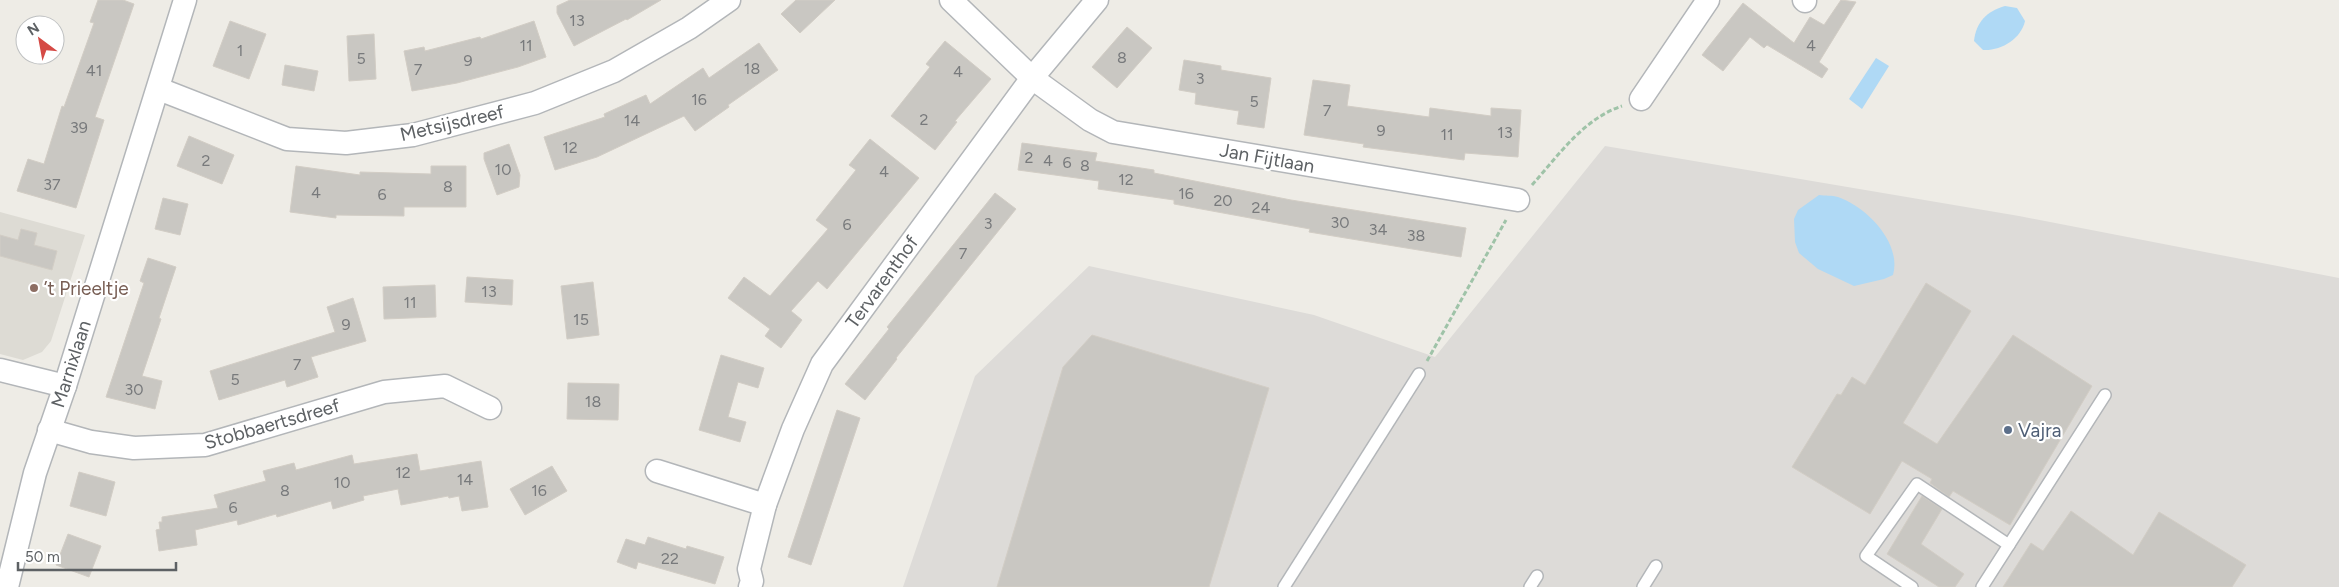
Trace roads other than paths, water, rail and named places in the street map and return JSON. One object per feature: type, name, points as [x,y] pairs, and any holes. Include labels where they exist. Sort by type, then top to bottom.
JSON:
[{"type":"street","name":"Marnixlaan","points":[[7,587],[35,473],[65,386],[185,0]]},
{"type":"street","name":"Metsijsdreef","points":[[158,89],[287,139],[346,143],[413,135],[535,103],[614,72],[689,28],[728,0]]},
{"type":"street","name":"Jan Fijtlaan","points":[[951,0],[1032,78],[1090,120],[1113,132],[1518,200]]},
{"type":"street","name":"Tervarenthof","points":[[750,587],[752,581],[749,569],[765,505],[793,429],[822,364],[1032,78],[1097,0]]},
{"type":"street","points":[[1641,99],[1708,0]]},
{"type":"street","points":[[0,370],[65,386]]},
{"type":"street","name":"Stobbaertsdreef","points":[[49,430],[91,442],[134,448],[205,445],[384,392],[445,386],[490,408]]},
{"type":"street","points":[[657,471],[765,505]]},
{"type":"lane","points":[[1284,587],[1419,374]]},
{"type":"lane","points":[[1982,587],[2105,395]]},
{"type":"lane","points":[[1912,587],[1866,556],[1917,484],[2009,545]]},
{"type":"lane","points":[[1643,587],[1656,566]]},
{"type":"lane","points":[[1530,587],[1537,576]]},
{"type":"water","points":[[2005,6],[2017,8],[2025,21],[2023,27],[2009,43],[1990,50],[1983,50],[1974,41],[1977,28],[1988,14]]},
{"type":"water","points":[[1876,58],[1889,66],[1862,109],[1849,99]]},
{"type":"water","points":[[1819,195],[1838,197],[1860,209],[1871,218],[1887,239],[1892,251],[1893,275],[1854,286],[1818,269],[1799,253],[1795,242],[1794,219],[1798,210]]},
{"type":"place","name":"’t Prieeltje","points":[[34,288]]},
{"type":"place","name":"Vajra","points":[[2008,430]]}]
